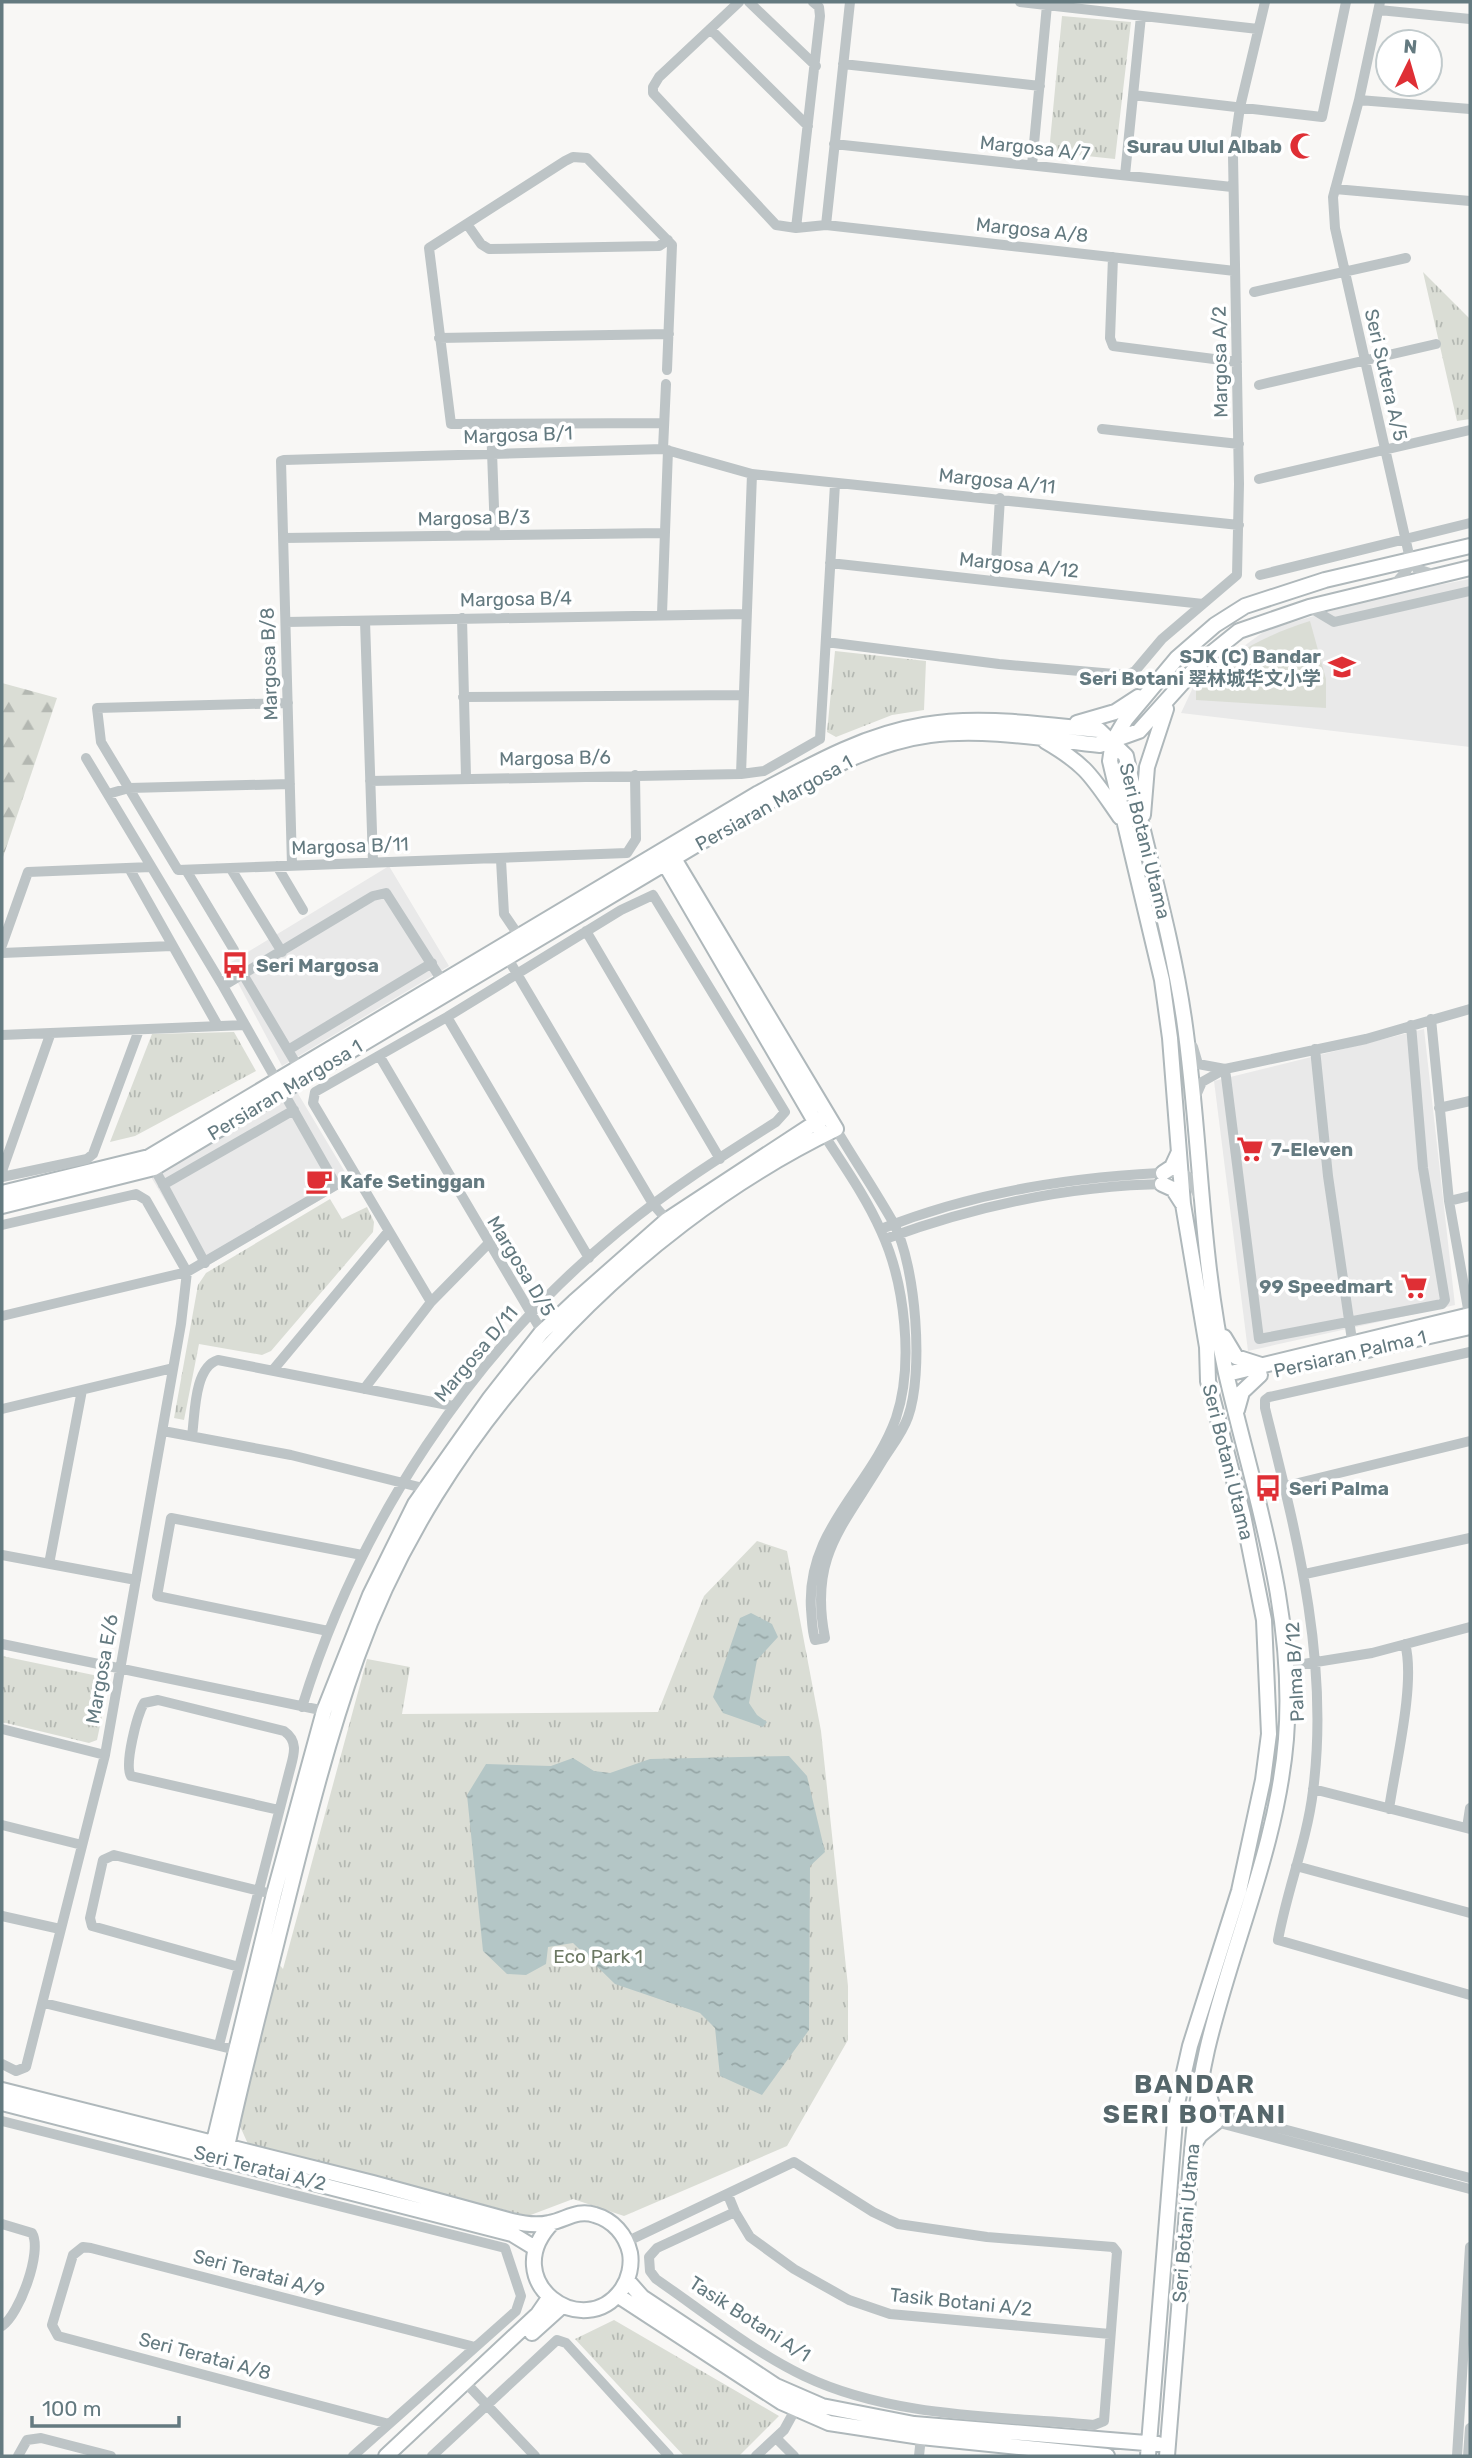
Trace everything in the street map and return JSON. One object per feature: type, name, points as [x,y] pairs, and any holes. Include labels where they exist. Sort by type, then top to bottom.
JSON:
[{"type":"street","points":[[739,2],[655,81],[653,93],[772,221],[782,227],[796,229],[816,66],[820,11],[813,2]]},
{"type":"street","points":[[748,2],[816,66]]},
{"type":"street","points":[[825,226],[850,2]]},
{"type":"street","points":[[1020,2],[1258,29]]},
{"type":"street","name":"Margosa A/2","points":[[826,642],[999,664],[1126,675],[1135,671],[1162,639],[1237,575],[1239,444],[1233,148],[1265,2]]},
{"type":"street","points":[[1133,95],[1322,117],[1346,2]]},
{"type":"street","points":[[1032,165],[1047,5]]},
{"type":"street","points":[[1380,6],[1470,19]]},
{"type":"street","name":"Seri Sutera A/5","points":[[1380,6],[1334,193],[1335,228],[1409,559]]},
{"type":"street","points":[[1125,175],[1141,16]]},
{"type":"street","points":[[710,29],[808,126]]},
{"type":"street","points":[[843,64],[1040,86]]},
{"type":"street","points":[[1359,100],[1470,109]]},
{"type":"street","name":"Margosa A/7","points":[[834,144],[1232,187]]},
{"type":"street","points":[[664,423],[457,424],[449,420],[429,248],[565,161],[587,158],[673,245],[667,370]]},
{"type":"street","points":[[1334,193],[1470,201]]},
{"type":"street","points":[[467,224],[481,244],[489,249],[659,246],[668,240]]},
{"type":"street","name":"Margosa A/8","points":[[796,229],[825,226],[1235,271]]},
{"type":"street","points":[[1114,257],[1110,338],[1113,346],[1237,362]]},
{"type":"street","points":[[1254,292],[1406,258]]},
{"type":"street","points":[[439,338],[669,334]]},
{"type":"street","points":[[1259,385],[1436,344]]},
{"type":"street","points":[[662,614],[666,384]]},
{"type":"street","points":[[491,424],[495,535]]},
{"type":"street","points":[[1102,429],[1239,444]]},
{"type":"street","points":[[1259,479],[1470,430]]},
{"type":"street","name":"Margosa B/1","points":[[281,461],[665,449],[752,474]]},
{"type":"street","name":"Margosa B/8","points":[[281,461],[292,865]]},
{"type":"street","points":[[741,774],[752,474]]},
{"type":"street","name":"Margosa A/11","points":[[752,474],[1239,525]]},
{"type":"street","points":[[833,760],[820,739],[835,484]]},
{"type":"street","points":[[995,579],[1000,498]]},
{"type":"street","points":[[1261,575],[1470,523]]},
{"type":"street","name":"Margosa B/3","points":[[283,538],[665,533]]},
{"type":"street","points":[[1113,741],[1126,719],[1191,645],[1245,606],[1325,580],[1470,547]]},
{"type":"street","points":[[1409,559],[1417,569],[1437,576]]},
{"type":"street","points":[[1393,586],[1407,570],[1409,559]]},
{"type":"street","name":"Margosa A/12","points":[[830,563],[995,579],[1203,604]]},
{"type":"street","points":[[1113,741],[1139,731],[1169,701],[1203,660],[1239,631],[1309,607],[1470,568]]},
{"type":"street","points":[[1309,607],[1334,622],[1470,591]]},
{"type":"street","name":"Margosa B/4","points":[[286,622],[747,614]]},
{"type":"street","points":[[462,618],[466,777]]},
{"type":"street","points":[[365,621],[373,862]]},
{"type":"street","points":[[1055,726],[1091,721],[1115,712],[1165,674]]},
{"type":"street","points":[[463,697],[744,695]]},
{"type":"street","points":[[1143,835],[1147,767],[1169,701]]},
{"type":"street","points":[[234,950],[186,870],[178,870],[101,742],[97,708],[288,703]]},
{"type":"street","name":"Persiaran Margosa 1","points":[[279,1086],[298,1067],[507,957],[671,862],[864,741],[924,724],[954,722],[1100,730],[1113,741]]},
{"type":"street","name":"Persiaran Margosa 1","points":[[2,1206],[152,1162],[447,988],[519,936],[671,862],[833,760],[929,735],[968,733],[1100,745],[1113,741]]},
{"type":"street","points":[[1041,738],[1076,759],[1091,773],[1125,823]]},
{"type":"street","name":"Margosa B/6","points":[[370,781],[466,777],[741,774],[764,771],[820,739]]},
{"type":"street","name":"Seri Botani Utama","points":[[1113,741],[1110,761],[1162,980],[1170,1038],[1183,1204],[1207,1347],[1205,1363],[1216,1419],[1243,1515],[1264,1620],[1269,1734],[1263,1780],[1239,1891],[1187,2061],[1174,2125],[1148,2450]]},
{"type":"street","name":"Seri Botani Utama","points":[[1113,741],[1126,756],[1175,962],[1185,1023],[1200,1198],[1226,1378],[1258,1490],[1275,1567],[1285,1667],[1286,1736],[1280,1782],[1254,1896],[1202,2072],[1195,2110],[1167,2451]]},
{"type":"street","points":[[2,1317],[187,1272],[205,1264],[336,1185],[223,986],[86,758]]},
{"type":"street","name":"Margosa B/11","points":[[186,870],[501,860],[626,853],[636,839],[635,775]]},
{"type":"street","points":[[108,794],[129,788],[290,784]]},
{"type":"street","points":[[501,860],[504,914],[519,936]]},
{"type":"street","points":[[671,862],[821,1118],[896,1229],[912,1293],[917,1339],[906,1395],[876,1459],[833,1524],[814,1560],[810,1597],[815,1640],[825,1637],[819,1597],[828,1550],[908,1417],[906,1395],[906,1340],[901,1296],[883,1234],[830,1132]]},
{"type":"street","points":[[278,866],[303,910]]},
{"type":"street","points":[[2,945],[29,872],[151,867]]},
{"type":"street","points":[[129,868],[218,1026]]},
{"type":"street","points":[[232,869],[282,952]]},
{"type":"street","points":[[223,986],[244,976],[373,896],[386,893],[447,988]]},
{"type":"street","name":"Margosa D/11","points":[[302,1707],[328,1632],[362,1555],[404,1481],[453,1406],[530,1316],[589,1258],[653,1204],[776,1122],[785,1112],[653,895],[586,930]]},
{"type":"street","points":[[431,1302],[388,1232],[313,1097],[315,1092],[447,1017],[586,930],[720,1158]]},
{"type":"street","points":[[2,953],[172,946]]},
{"type":"street","points":[[507,957],[653,1204],[667,1220]]},
{"type":"street","points":[[288,1050],[432,963]]},
{"type":"street","points":[[244,976],[298,1067]]},
{"type":"street","points":[[1193,1118],[1197,1089],[1213,1074],[1225,1069],[1470,1009]]},
{"type":"street","points":[[447,1017],[589,1258]]},
{"type":"street","points":[[1431,1019],[1449,1201],[1468,1296],[1470,1320]]},
{"type":"street","points":[[1185,1023],[1198,1063],[1225,1069]]},
{"type":"street","points":[[2,1035],[245,1025]]},
{"type":"street","points":[[1225,1069],[1259,1339],[1442,1304],[1445,1300],[1423,1168],[1410,1025]]},
{"type":"street","points":[[2,1177],[87,1159],[93,1154],[139,1030]]},
{"type":"street","points":[[2,1171],[50,1035]]},
{"type":"street","points":[[1315,1049],[1353,1347]]},
{"type":"street","name":"Margosa D/5","points":[[380,1057],[530,1316],[546,1339]]},
{"type":"street","points":[[1439,1108],[1470,1101]]},
{"type":"street","points":[[163,1185],[294,1110]]},
{"type":"street","points":[[218,2153],[324,1711],[370,1595],[432,1490],[546,1339],[667,1220],[821,1118]]},
{"type":"street","points":[[546,1339],[672,1231],[780,1159],[830,1132]]},
{"type":"street","points":[[896,1229],[1040,1196],[1162,1178],[1172,1167],[1178,1154]]},
{"type":"street","points":[[1183,1178],[1197,1160]]},
{"type":"street","points":[[152,1162],[205,1264]]},
{"type":"street","name":"Persiaran Margosa 1","points":[[2,1193],[152,1162]]},
{"type":"street","points":[[1162,1178],[1183,1204]]},
{"type":"street","points":[[883,1234],[929,1211],[1038,1183],[1183,1178],[1200,1198]]},
{"type":"street","points":[[1038,1183],[1040,1196]]},
{"type":"street","points":[[2,1225],[136,1194],[146,1200],[187,1272]]},
{"type":"street","points":[[1449,1201],[1470,1196]]},
{"type":"street","points":[[929,1211],[932,1222]]},
{"type":"street","points":[[273,1370],[388,1232]]},
{"type":"street","points":[[364,1388],[431,1302],[488,1244]]},
{"type":"street","name":"Margosa E/6","points":[[2,2064],[16,2071],[26,2067],[105,1755],[163,1431],[187,1272]]},
{"type":"street","name":"Persiaran Palma 1","points":[[1226,1378],[1470,1320]]},
{"type":"street","points":[[1219,1327],[1237,1357],[1262,1370],[1240,1395],[1236,1413]]},
{"type":"street","points":[[1207,1347],[1226,1378],[1219,1393],[1221,1411],[1216,1419]]},
{"type":"street","name":"Palma B/12","points":[[1470,1352],[1265,1400],[1305,1574],[1315,1664],[1313,1789],[1279,1942],[1470,1995]]},
{"type":"street","points":[[192,1436],[203,1373],[210,1363],[218,1360],[453,1406]]},
{"type":"street","points":[[2,1409],[173,1368]]},
{"type":"street","points":[[49,1564],[82,1390]]},
{"type":"street","points":[[897,1416],[908,1417]]},
{"type":"street","points":[[163,1431],[404,1481],[432,1490]]},
{"type":"street","points":[[1286,1486],[1470,1441]]},
{"type":"street","points":[[281,1896],[358,1655],[432,1490]]},
{"type":"street","points":[[328,1632],[157,1596],[171,1518],[362,1555]]},
{"type":"street","points":[[1305,1574],[1470,1538]]},
{"type":"street","points":[[2,1555],[136,1580]]},
{"type":"street","points":[[1285,1667],[1315,1664],[1470,1627]]},
{"type":"street","points":[[2,1644],[339,1713]]},
{"type":"street","points":[[1389,1809],[1408,1681],[1405,1644]]},
{"type":"street","points":[[219,2045],[295,1749],[294,1741],[284,1731],[158,1700],[144,1703],[134,1734],[128,1769],[131,1776],[279,1810]]},
{"type":"street","points":[[2,1729],[105,1755]]},
{"type":"street","points":[[1313,1789],[1469,1828],[1470,1808]]},
{"type":"street","points":[[2,1825],[82,1845]]},
{"type":"street","points":[[239,1967],[94,1928],[89,1921],[103,1860],[114,1855],[281,1896]]},
{"type":"street","points":[[1296,1866],[1470,1913]]},
{"type":"street","points":[[2,1916],[60,1928]]},
{"type":"street","points":[[44,2003],[244,2052]]},
{"type":"street","points":[[1187,2061],[1188,2096],[1195,2110],[1470,2178]]},
{"type":"street","points":[[1202,2072],[1214,2115]]},
{"type":"street","points":[[7,2098],[512,2234],[535,2248]]},
{"type":"street","points":[[1174,2125],[1195,2110]]},
{"type":"street","points":[[1192,2147],[1214,2115]]},
{"type":"street","points":[[1214,2115],[1470,2189]]},
{"type":"street","name":"Seri Teratai A/2","points":[[2,2121],[500,2246],[508,2251],[522,2302],[516,2311],[475,2347]]},
{"type":"street","points":[[218,2153],[373,2183],[531,2225],[552,2223],[572,2214],[594,2214],[619,2229],[626,2242],[630,2267],[627,2280],[617,2295],[592,2309],[562,2306],[549,2298],[535,2275],[535,2248],[541,2234],[552,2223]]},
{"type":"street","points":[[626,2242],[728,2195],[790,2162],[898,2224],[987,2236],[1116,2248],[1110,2334]]},
{"type":"street","name":"Tasik Botani A/2","points":[[728,2195],[735,2213],[750,2237],[794,2269],[849,2300],[890,2314],[1110,2334]]},
{"type":"street","name":"Tasik Botani A/1","points":[[735,2213],[657,2249],[649,2257],[650,2271],[656,2279],[765,2353],[805,2376],[881,2402],[971,2414],[1094,2424],[1104,2421],[1106,2414],[1110,2334]]},
{"type":"street","points":[[2,2224],[25,2230],[35,2236],[27,2285],[14,2315],[2,2326]]},
{"type":"street","name":"Seri Teratai A/9","points":[[62,2291],[73,2255],[83,2247],[91,2248],[475,2347]]},
{"type":"street","points":[[1457,2456],[1470,2247]]},
{"type":"street","points":[[627,2280],[642,2297],[792,2395],[812,2403],[914,2424],[1167,2451]]},
{"type":"street","name":"Seri Teratai A/8","points":[[62,2291],[52,2325],[58,2336],[389,2424]]},
{"type":"street","points":[[617,2295],[795,2410],[829,2423],[921,2437],[1107,2456]]},
{"type":"street","points":[[399,2456],[538,2314],[549,2298]]},
{"type":"street","points":[[386,2456],[562,2306]]},
{"type":"street","points":[[432,2456],[557,2340],[566,2343],[669,2456]]},
{"type":"street","points":[[353,2456],[475,2347]]},
{"type":"street","points":[[469,2386],[488,2403],[535,2456]]},
{"type":"street","points":[[792,2395],[795,2410]]},
{"type":"street","points":[[756,2456],[776,2438],[795,2410],[812,2403]]},
{"type":"street","points":[[914,2424],[921,2437],[919,2456]]},
{"type":"street","points":[[921,2437],[932,2425]]},
{"type":"street","points":[[1468,2456],[1470,2428]]},
{"type":"street","points":[[19,2456],[27,2440],[41,2438],[111,2456]]},
{"type":"street","points":[[776,2438],[793,2456]]},
{"type":"shaded area","name":"SJK (C) Bandar Seri Botani 翠林城华文小学","points":[[1470,579],[1470,747],[1181,713],[1196,681],[1266,630],[1386,595]]},
{"type":"shaded area","points":[[389,866],[449,966],[282,1066],[228,964]]},
{"type":"shaded area","points":[[1424,1029],[1455,1305],[1248,1351],[1214,1081]]},
{"type":"shaded area","points":[[297,1092],[351,1182],[205,1267],[151,1177]]},
{"type":"green space","points":[[1062,16],[1131,22],[1115,159],[1049,152]]},
{"type":"green space","points":[[1423,272],[1470,319],[1470,419],[1457,421]]},
{"type":"green space","points":[[1310,621],[1326,679],[1326,708],[1196,700],[1196,685],[1223,664],[1263,639]]},
{"type":"green space","points":[[835,651],[926,661],[924,710],[892,715],[836,737],[827,732]]},
{"type":"green space","points":[[2,683],[57,698],[2,860]]},
{"type":"green space","points":[[234,1032],[256,1071],[135,1136],[110,1142],[152,1034]]},
{"type":"green space","points":[[330,1199],[342,1219],[367,1207],[374,1222],[373,1232],[271,1351],[262,1355],[199,1344],[184,1420],[174,1418],[198,1285],[206,1273]]},
{"type":"green space","name":"Eco Park 1","points":[[757,1541],[787,1551],[821,1731],[848,1986],[848,2040],[787,2146],[624,2216],[573,2199],[528,2216],[248,2144],[239,2124],[279,1964],[283,1969],[367,1659],[410,1667],[402,1714],[658,1712],[704,1596]]},
{"type":"green space","points":[[2,1656],[103,1677],[109,1683],[97,1740],[89,1743],[2,1722]]},
{"type":"green space","points":[[614,2320],[779,2416],[739,2456],[684,2456],[575,2339]]},
{"type":"water","points":[[751,1613],[772,1624],[778,1637],[757,1660],[749,1703],[757,1715],[767,1722],[763,1727],[723,1713],[713,1697],[740,1618]]},
{"type":"water","points":[[789,1756],[807,1776],[825,1852],[810,1866],[809,2030],[762,2095],[720,2076],[715,2028],[700,2013],[615,1984],[573,1943],[548,1947],[546,1964],[526,1975],[507,1974],[483,1951],[467,1795],[486,1764],[551,1766],[573,1758],[594,1771],[610,1773],[650,1759]]},
{"type":"place","name":"Surau Ulul Albab","points":[[1303,146]]},
{"type":"place","name":"SJK (C) Bandar Seri Botani 翠林城华文小学","points":[[1342,667]]},
{"type":"place","name":"Seri Margosa","points":[[235,965]]},
{"type":"place","name":"7-Eleven","points":[[1250,1149]]},
{"type":"place","name":"Kafe Setinggan","points":[[319,1181]]},
{"type":"place","name":"99 Speedmart","points":[[1414,1286]]},
{"type":"place","name":"Seri Palma","points":[[1268,1488]]},
{"type":"district","name":"BANDAR SERI BOTANI","points":[[1195,2099]]}]
